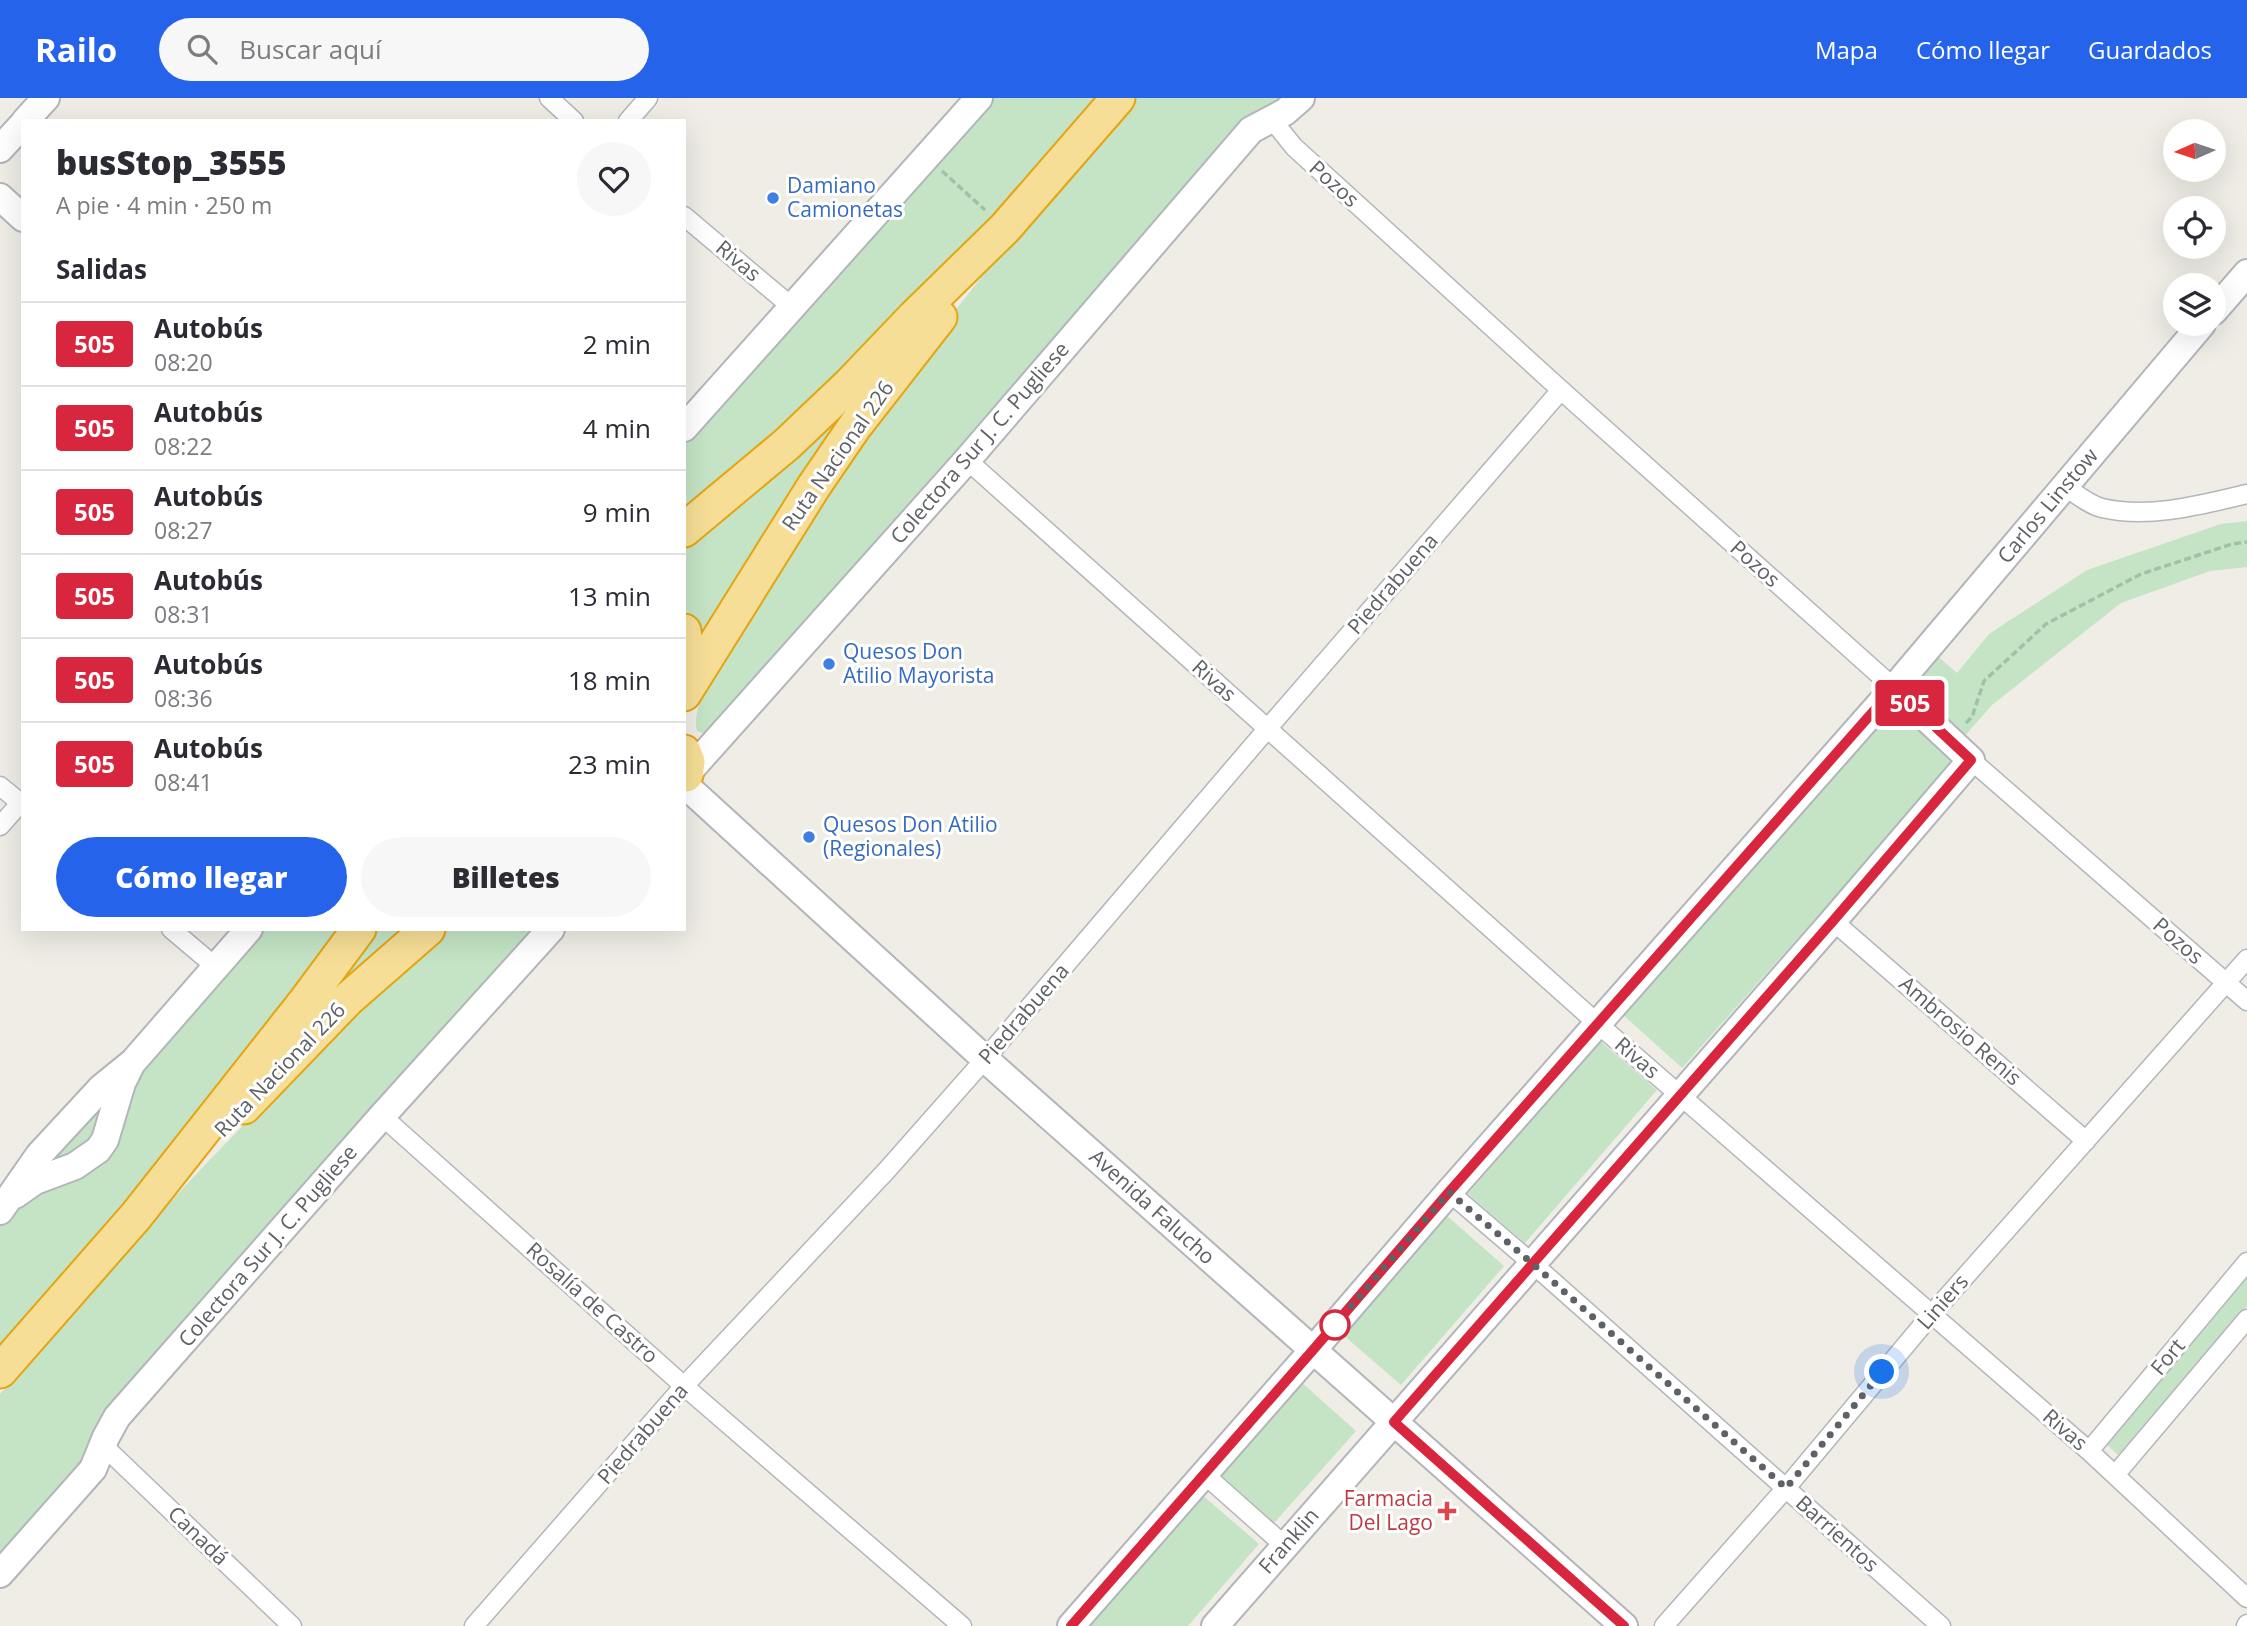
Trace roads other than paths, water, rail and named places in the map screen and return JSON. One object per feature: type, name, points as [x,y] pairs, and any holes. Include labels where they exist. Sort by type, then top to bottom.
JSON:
[{"type":"highway","name":"Ruta Nacional 226","points":[[686,691],[784,532],[841,446],[1005,228],[1118,98]]},
{"type":"highway","name":"Ruta Nacional 226","points":[[686,528],[787,444],[1005,228]]},
{"type":"highway","points":[[686,645],[689,665],[686,679]]},
{"type":"highway","name":"Ruta Nacional 226","points":[[0,1371],[136,1216],[358,931]]},
{"type":"highway","name":"Ruta Nacional 226","points":[[136,1216],[348,999],[426,931]]},
{"type":"main road","points":[[27,119],[46,98]]},
{"type":"main road","points":[[686,426],[979,98]]},
{"type":"main road","name":"Colectora Sur J. C. Pugliese","points":[[686,771],[967,460],[1251,130],[1279,116],[1301,98]]},
{"type":"main road","points":[[0,149],[21,125]]},
{"type":"main road","points":[[0,197],[21,216]]},
{"type":"main road","points":[[2226,297],[2247,273]]},
{"type":"main road","name":"Carlos Linstow","points":[[1070,1626],[1894,688],[2192,336]]},
{"type":"main road","name":"Pozos","points":[[1894,688],[1971,760]]},
{"type":"main road","name":"Franklin","points":[[1215,1626],[1971,760]]},
{"type":"main road","name":"Avenida Falucho","points":[[686,773],[985,1059],[1624,1626]]},
{"type":"main road","points":[[6,1204],[48,1146],[101,1088],[133,1062],[248,931]]},
{"type":"main road","name":"Colectora Sur J. C. Pugliese","points":[[0,1574],[93,1469],[117,1418],[382,1116],[549,931]]},
{"type":"main road","points":[[6,1204],[35,1181],[75,1166],[98,1150],[105,1140],[122,1083],[133,1062]]},
{"type":"street","points":[[549,98],[572,119]]},
{"type":"street","points":[[630,119],[648,98]]},
{"type":"street","name":"Pozos","points":[[1279,116],[1278,127],[1294,147],[1894,688]]},
{"type":"street","name":"Rivas","points":[[686,218],[792,307]]},
{"type":"street","name":"Piedrabuena","points":[[474,1626],[684,1386],[887,1170],[985,1059],[1561,390]]},
{"type":"street","name":"Rivas","points":[[967,460],[1598,1024],[2089,1451],[2247,1598]]},
{"type":"street","points":[[2064,486],[2099,508],[2145,512],[2197,506],[2247,495]]},
{"type":"street","name":"Pozos","points":[[1971,760],[2247,1001]]},
{"type":"street","points":[[0,786],[21,802]]},
{"type":"street","points":[[0,826],[21,804]]},
{"type":"street","name":"Ambrosio Renis","points":[[1833,921],[2086,1141]]},
{"type":"street","points":[[173,931],[217,968]]},
{"type":"street","name":"Liniers","points":[[1664,1626],[1786,1488],[1931,1315],[2247,959]]},
{"type":"street","name":"Rosalía de Castro","points":[[382,1116],[684,1386],[962,1626]]},
{"type":"street","name":"Barrientos","points":[[1449,1192],[1941,1626]]},
{"type":"street","name":"Fort","points":[[2089,1451],[2247,1262]]},
{"type":"street","name":"Fort","points":[[2115,1475],[2247,1319]]},
{"type":"street","name":"Canadá","points":[[101,1452],[111,1453],[292,1626]]},
{"type":"street","points":[[1204,1474],[1285,1545]]},
{"type":"place","name":"Damiano Camionetas","points":[[773,198]]},
{"type":"place","name":"Quesos Don Atilio Mayorista","points":[[829,664]]},
{"type":"place","name":"Quesos Don Atilio (Regionales)","points":[[809,837]]},
{"type":"place","name":"Farmacia Del Lago","points":[[1447,1511]]}]
